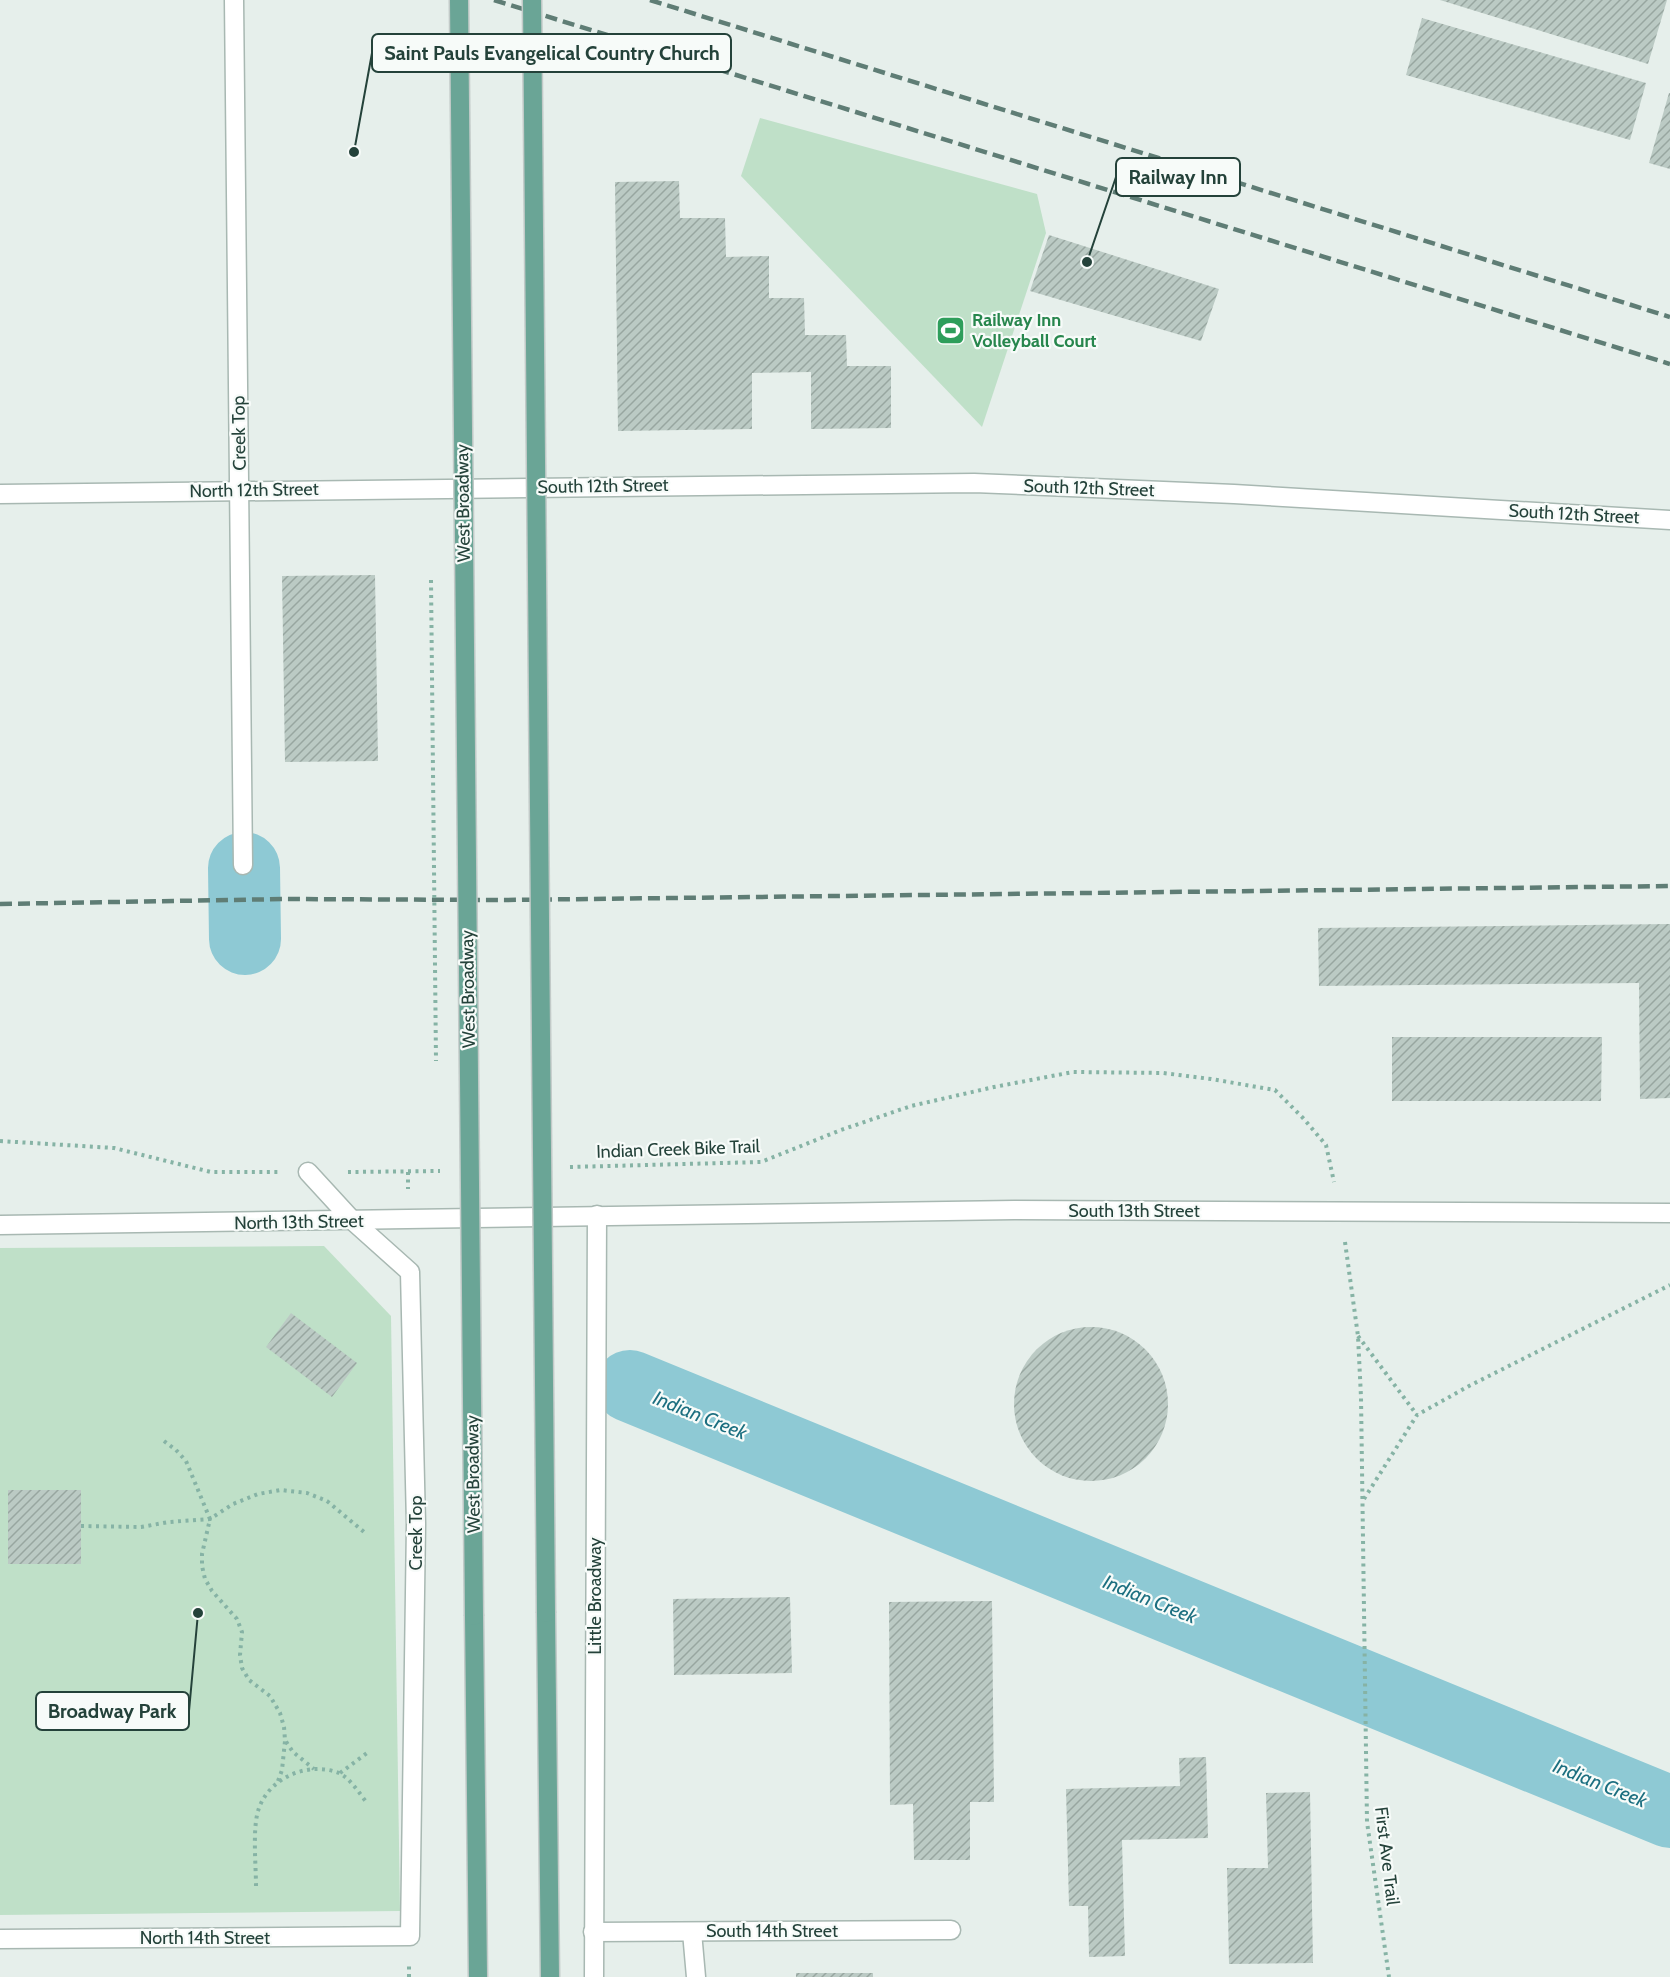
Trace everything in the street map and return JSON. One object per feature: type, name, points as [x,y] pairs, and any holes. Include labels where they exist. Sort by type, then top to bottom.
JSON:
[{"type":"main road","name":"West Broadway","points":[[459,0],[478,1977]]},
{"type":"main road","points":[[532,0],[550,1977]]},
{"type":"street","name":"Creek Top","points":[[234,0],[243,865]]},
{"type":"street","name":"South 12th Street","points":[[507,488],[974,483],[1234,494],[1670,520]]},
{"type":"street","name":"North 12th Street","points":[[0,494],[507,488]]},
{"type":"street","name":"Creek Top","points":[[308,1172],[353,1221],[410,1272],[417,1524],[410,1936]]},
{"type":"street","name":"South 13th Street","points":[[597,1215],[1014,1210],[1670,1213]]},
{"type":"street","name":"North 13th Street","points":[[0,1225],[353,1221],[597,1215]]},
{"type":"street","name":"Little Broadway","points":[[594,1977],[597,1215]]},
{"type":"street","name":"South 14th Street","points":[[593,1932],[951,1930]]},
{"type":"street","points":[[692,1932],[696,1977]]},
{"type":"street","name":"North 14th Street","points":[[0,1939],[410,1936]]},
{"type":"path","name":"Indian Creek Bike Trail","points":[[568,1167],[761,1162],[841,1130],[911,1106],[1073,1072],[1163,1073],[1275,1090],[1326,1145],[1351,1275],[1358,1336],[1363,1500]]},
{"type":"path","points":[[0,1141],[114,1148],[211,1172],[442,1171]]},
{"type":"path","points":[[1363,1500],[1417,1415],[1670,1285]]},
{"type":"path","points":[[1358,1336],[1417,1415]]},
{"type":"path","points":[[164,1441],[176,1449],[186,1461],[210,1519],[202,1554],[205,1579],[212,1591],[237,1619],[243,1632],[240,1655],[242,1668],[249,1680],[270,1696],[280,1713],[285,1740],[282,1770],[278,1782]]},
{"type":"path","points":[[81,1526],[141,1527],[210,1519],[233,1504],[258,1494],[281,1490],[307,1493],[327,1501],[364,1532]]},
{"type":"path","name":"First Ave Trail","points":[[1363,1500],[1367,1822],[1389,1977]]},
{"type":"path","points":[[285,1740],[293,1752],[314,1769]]},
{"type":"path","points":[[340,1773],[367,1753]]},
{"type":"path","points":[[256,1886],[256,1817],[267,1792],[278,1782],[291,1774],[314,1769],[340,1773],[367,1803]]},
{"type":"green space","name":"Railway Inn Volleyball Court","points":[[760,118],[1037,194],[1046,233],[982,427],[741,176]]},
{"type":"green space","points":[[324,1246],[391,1316],[400,1911],[0,1915],[0,1248]]},
{"type":"building","points":[[1440,0],[1667,0],[1648,64]]},
{"type":"building","points":[[1422,18],[1646,83],[1630,140],[1406,75]]},
{"type":"building","points":[[1670,93],[1670,169],[1649,163]]},
{"type":"building","points":[[679,181],[680,218],[725,218],[726,257],[769,256],[769,298],[804,298],[805,335],[846,335],[847,366],[891,366],[891,428],[811,429],[811,372],[752,373],[752,429],[618,431],[615,182]]},
{"type":"building","points":[[1049,235],[1219,289],[1201,341],[1030,291]]},
{"type":"building","points":[[375,575],[378,761],[285,762],[282,576]]},
{"type":"building","points":[[1670,924],[1670,1098],[1640,1099],[1639,983],[1319,986],[1318,928]]},
{"type":"building","points":[[1392,1037],[1602,1037],[1601,1101],[1392,1101]]},
{"type":"building","points":[[291,1313],[357,1363],[332,1397],[266,1347]]},
{"type":"building","points":[[1091,1327],[1121,1332],[1146,1349],[1163,1374],[1168,1404],[1163,1434],[1146,1459],[1121,1476],[1091,1481],[1061,1476],[1036,1459],[1019,1434],[1014,1404],[1019,1374],[1036,1349],[1061,1332]]},
{"type":"building","points":[[8,1490],[81,1490],[81,1564],[8,1564]]},
{"type":"building","points":[[790,1597],[792,1673],[674,1675],[673,1599]]},
{"type":"building","points":[[992,1601],[994,1802],[970,1802],[970,1860],[914,1860],[913,1804],[890,1805],[889,1602]]},
{"type":"building","points":[[1206,1757],[1208,1838],[1122,1840],[1125,1956],[1089,1957],[1088,1906],[1069,1906],[1066,1789],[1180,1786],[1179,1758]]},
{"type":"building","points":[[1310,1792],[1313,1963],[1229,1964],[1227,1868],[1268,1868],[1266,1793]]},
{"type":"building","points":[[796,1973],[873,1973],[873,1977],[796,1977]]},
{"type":"waterway","name":"Indian Creek","points":[[244,868],[245,939]]},
{"type":"waterway","name":"Indian Creek","points":[[630,1386],[1670,1812]]},
{"type":"railway","points":[[494,0],[1670,364]]},
{"type":"railway","points":[[650,0],[1670,317]]},
{"type":"railway","points":[[0,904],[286,899],[505,900],[1670,886]]},
{"type":"place","name":"Saint Pauls Evangelical Country Church","points":[[354,152]]},
{"type":"place","name":"Railway Inn","points":[[1087,262]]},
{"type":"place","name":"Railway Inn Volleyball Court","points":[[951,330]]},
{"type":"place","name":"Broadway Park","points":[[198,1613]]}]
